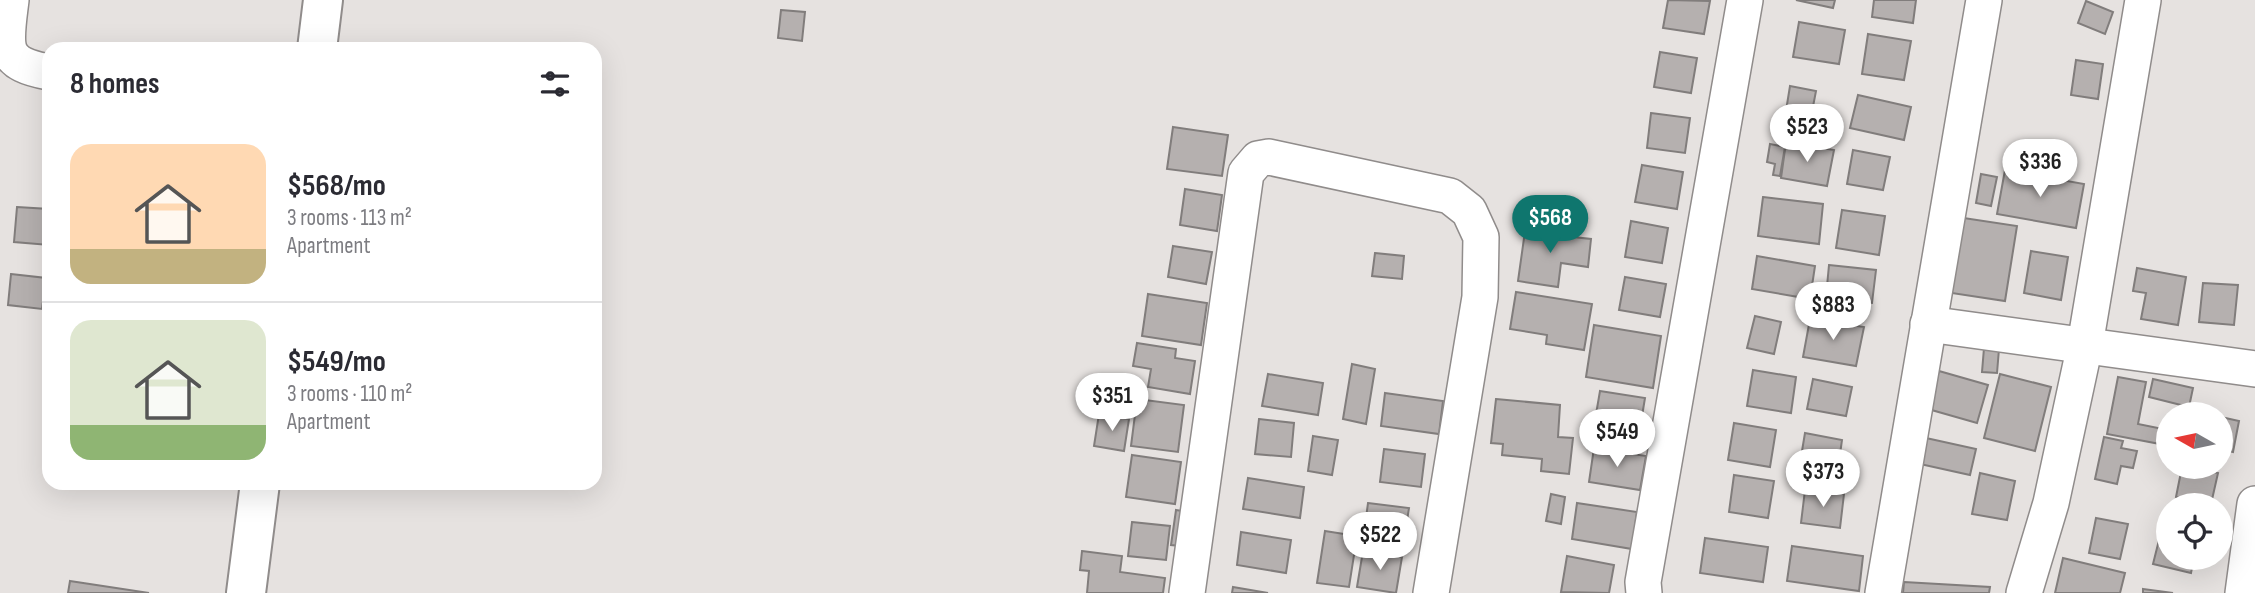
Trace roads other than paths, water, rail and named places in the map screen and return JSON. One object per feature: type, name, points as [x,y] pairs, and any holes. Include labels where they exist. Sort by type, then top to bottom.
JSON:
[{"type":"main road","points":[[318,42],[323,0]]},
{"type":"main road","points":[[246,593],[259,490]]},
{"type":"street","points":[[11,0],[5,50],[12,62],[42,71]]},
{"type":"street","points":[[1644,593],[1645,569],[1745,0]]},
{"type":"street","points":[[1883,593],[1984,0]]},
{"type":"street","points":[[2024,593],[2050,503],[2085,345],[2143,0]]},
{"type":"street","points":[[1187,593],[1246,173],[1258,159],[1269,157],[1450,196],[1469,211],[1481,237],[1480,297],[1431,593]]},
{"type":"street","points":[[1928,324],[2255,369]]},
{"type":"street","points":[[2243,593],[2255,504]]}]
